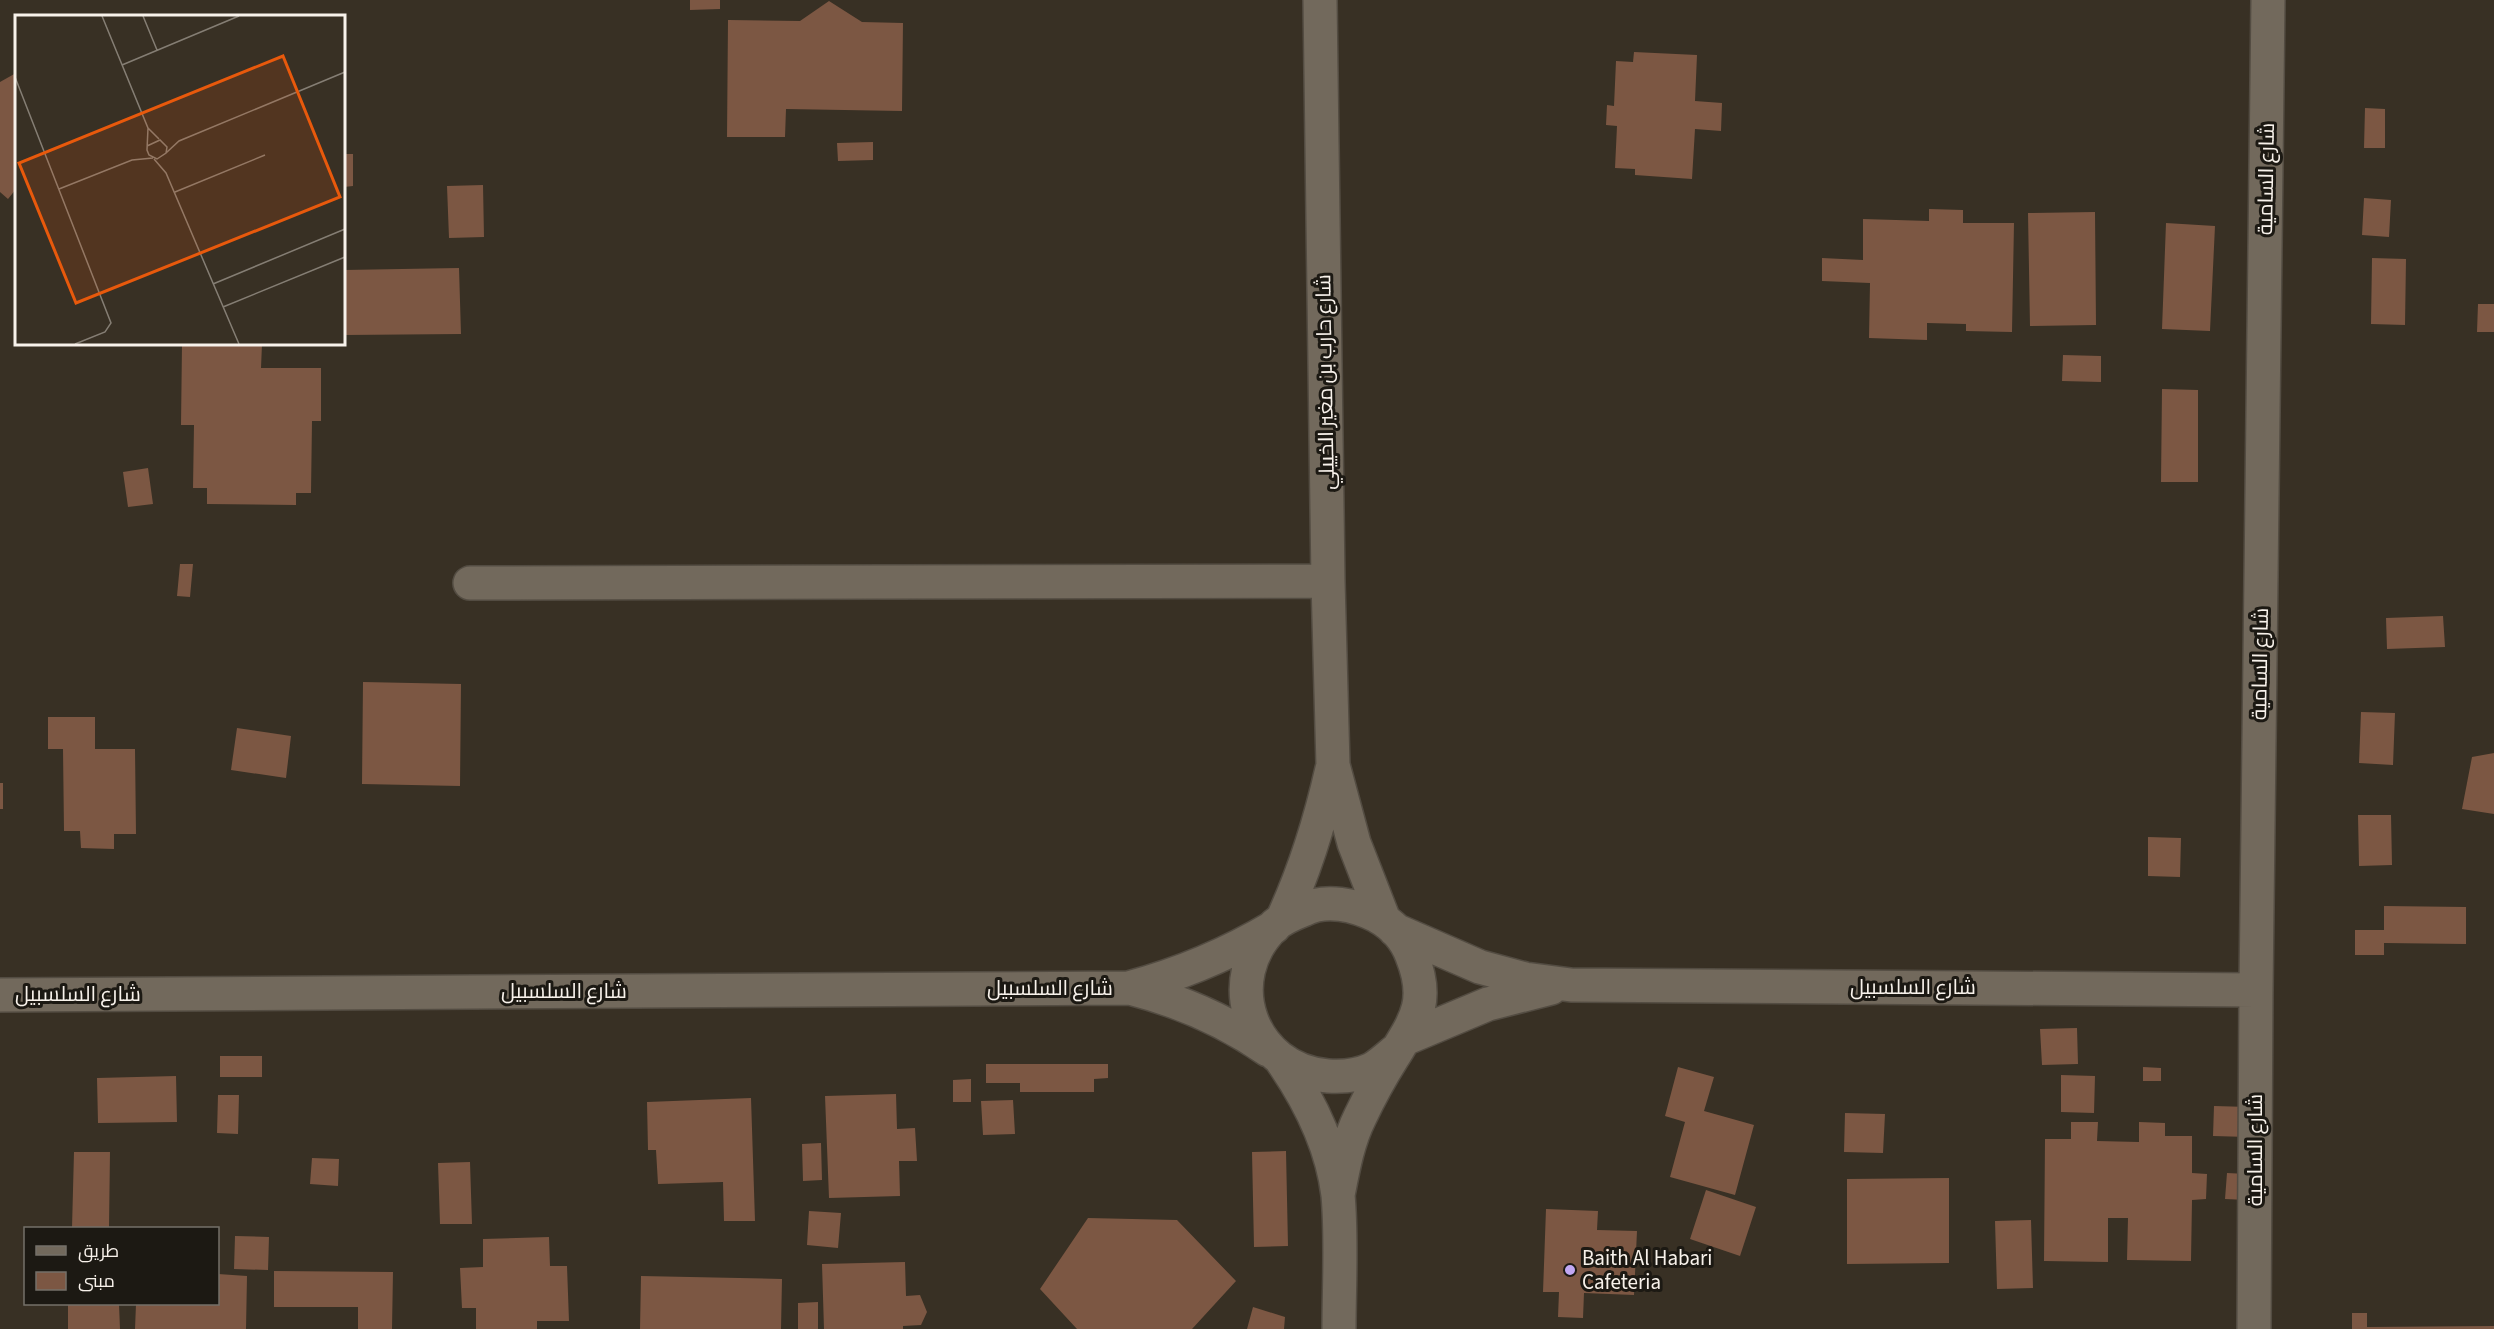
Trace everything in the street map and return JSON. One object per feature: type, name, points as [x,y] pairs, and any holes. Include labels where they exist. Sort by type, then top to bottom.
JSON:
[{"type":"street","name":"شارع حارب بن مغير الخييلي","points":[[1320,0],[1328,581],[1333,765],[1354,843],[1390,925]]},
{"type":"street","name":"شارع السامية","points":[[2254,1329],[2268,0]]},
{"type":"street","points":[[470,583],[1328,581]]},
{"type":"street","name":"شارع حارب بن مغير الخييلي","points":[[1278,923],[1299,884],[1333,765]]},
{"type":"street","points":[[1338,1195],[1318,1124],[1302,1090],[1256,1031],[1247,1004],[1247,976],[1256,949],[1278,923],[1307,908],[1334,903],[1360,908],[1390,925],[1409,948],[1418,971],[1420,994],[1417,1016],[1359,1119],[1345,1157],[1338,1195],[1339,1329]]},
{"type":"street","name":"شارع السلسبيل","points":[[1129,988],[1204,964],[1240,948],[1278,923]]},
{"type":"street","name":"شارع السلسبيل","points":[[1390,925],[1480,967],[1525,979],[1571,985],[2256,990]]},
{"type":"street","name":"شارع السلسبيل","points":[[1402,1044],[1488,1004],[1528,992],[1571,985]]},
{"type":"street","name":"شارع السلسبيل","points":[[0,994],[1129,988],[1167,998],[1205,1012],[1240,1030],[1277,1057]]},
{"type":"street","points":[[1277,1057],[1310,1075],[1342,1077],[1372,1069],[1402,1044]]},
{"type":"building","points":[[690,0],[720,0],[720,9],[690,10]]},
{"type":"building","points":[[829,1],[862,22],[903,23],[902,111],[786,109],[785,137],[727,137],[728,20],[800,21]]},
{"type":"building","points":[[1634,52],[1697,55],[1695,101],[1722,103],[1721,131],[1695,129],[1692,179],[1635,175],[1635,169],[1615,168],[1617,126],[1606,125],[1607,105],[1614,106],[1616,61],[1633,62]]},
{"type":"building","points":[[15,74],[15,190],[8,199],[0,192],[0,82]]},
{"type":"building","points":[[2365,108],[2385,109],[2385,148],[2364,148]]},
{"type":"building","points":[[873,142],[873,160],[838,161],[837,143]]},
{"type":"building","points":[[345,154],[353,154],[353,186],[345,187]]},
{"type":"building","points":[[483,185],[484,237],[449,238],[447,186]]},
{"type":"building","points":[[2364,198],[2391,200],[2389,237],[2362,235]]},
{"type":"building","points":[[1929,209],[1963,210],[1963,223],[2014,223],[2012,332],[1966,331],[1966,324],[1927,323],[1927,340],[1869,338],[1870,283],[1822,281],[1822,258],[1863,260],[1863,219],[1929,221]]},
{"type":"building","points":[[2095,212],[2096,325],[2030,326],[2028,213]]},
{"type":"building","points":[[2166,223],[2215,226],[2210,331],[2162,329]]},
{"type":"building","points":[[2372,258],[2406,259],[2405,325],[2371,324]]},
{"type":"building","points":[[459,268],[461,334],[345,335],[345,270]]},
{"type":"building","points":[[2478,304],[2494,304],[2494,332],[2477,332]]},
{"type":"building","points":[[182,345],[262,345],[261,368],[321,368],[321,421],[312,421],[311,493],[296,493],[296,505],[207,504],[207,488],[193,488],[194,425],[181,425]]},
{"type":"building","points":[[2063,355],[2101,356],[2101,382],[2062,381]]},
{"type":"building","points":[[2162,389],[2198,390],[2198,482],[2161,482]]},
{"type":"building","points":[[148,468],[153,504],[128,507],[123,472]]},
{"type":"building","points":[[180,564],[193,564],[190,597],[177,596]]},
{"type":"building","points":[[2443,616],[2445,647],[2387,649],[2386,618]]},
{"type":"building","points":[[363,682],[461,684],[460,786],[362,784]]},
{"type":"building","points":[[2361,712],[2395,713],[2393,765],[2359,763]]},
{"type":"building","points":[[48,717],[95,717],[95,749],[135,749],[136,834],[114,834],[114,849],[81,848],[80,831],[64,831],[63,749],[48,749]]},
{"type":"building","points":[[237,728],[291,736],[286,778],[231,770]]},
{"type":"building","points":[[2494,753],[2494,814],[2462,809],[2472,757]]},
{"type":"building","points":[[0,783],[3,783],[3,809],[0,809]]},
{"type":"building","points":[[2358,815],[2391,815],[2392,865],[2359,866]]},
{"type":"building","points":[[2148,837],[2181,838],[2180,877],[2148,876]]},
{"type":"building","points":[[2384,906],[2466,907],[2466,944],[2384,943],[2384,955],[2355,955],[2355,930],[2384,930]]},
{"type":"building","points":[[2077,1028],[2078,1064],[2042,1065],[2040,1029]]},
{"type":"building","points":[[220,1056],[262,1056],[262,1077],[220,1077]]},
{"type":"building","points":[[986,1064],[1108,1064],[1108,1078],[1094,1079],[1094,1092],[1020,1092],[1020,1083],[986,1083]]},
{"type":"building","points":[[1678,1067],[1714,1077],[1704,1111],[1754,1125],[1735,1195],[1670,1177],[1685,1122],[1665,1116]]},
{"type":"building","points":[[2143,1067],[2161,1068],[2161,1081],[2143,1081]]},
{"type":"building","points":[[2061,1075],[2095,1076],[2094,1113],[2061,1112]]},
{"type":"building","points":[[176,1076],[177,1122],[98,1123],[97,1078]]},
{"type":"building","points":[[971,1079],[971,1102],[953,1102],[953,1080]]},
{"type":"building","points":[[896,1094],[897,1129],[915,1128],[917,1161],[899,1161],[900,1196],[829,1198],[825,1096]]},
{"type":"building","points":[[218,1095],[239,1095],[238,1134],[217,1133]]},
{"type":"building","points":[[751,1098],[755,1221],[724,1221],[723,1182],[658,1184],[656,1150],[648,1150],[647,1102]]},
{"type":"building","points":[[1013,1100],[1015,1134],[983,1135],[981,1101]]},
{"type":"building","points":[[2214,1106],[2249,1107],[2248,1137],[2213,1136]]},
{"type":"building","points":[[1845,1113],[1885,1114],[1883,1153],[1844,1152]]},
{"type":"building","points":[[2071,1122],[2098,1122],[2097,1141],[2139,1142],[2139,1122],[2165,1123],[2165,1136],[2192,1136],[2192,1173],[2207,1174],[2206,1199],[2192,1200],[2191,1261],[2127,1260],[2128,1218],[2108,1218],[2108,1262],[2044,1261],[2045,1139],[2071,1139]]},
{"type":"building","points":[[821,1143],[822,1180],[803,1181],[802,1144]]},
{"type":"building","points":[[1286,1151],[1288,1246],[1254,1247],[1252,1152]]},
{"type":"building","points":[[74,1152],[110,1152],[109,1227],[72,1227]]},
{"type":"building","points":[[312,1158],[339,1159],[338,1186],[310,1184]]},
{"type":"building","points":[[470,1162],[472,1224],[440,1224],[438,1163]]},
{"type":"building","points":[[2227,1173],[2247,1174],[2247,1200],[2225,1199]]},
{"type":"building","points":[[1949,1178],[1949,1263],[1847,1264],[1847,1179]]},
{"type":"building","points":[[1706,1190],[1756,1207],[1740,1256],[1690,1239]]},
{"type":"building","points":[[1546,1209],[1598,1211],[1597,1230],[1637,1231],[1634,1295],[1584,1293],[1583,1318],[1558,1317],[1559,1292],[1543,1292]]},
{"type":"building","points":[[809,1211],[841,1213],[838,1248],[807,1245]]},
{"type":"building","points":[[1088,1218],[1177,1220],[1236,1281],[1192,1329],[1077,1329],[1040,1289]]},
{"type":"building","points":[[2031,1220],[2033,1288],[1997,1289],[1995,1221]]},
{"type":"building","points":[[235,1236],[269,1237],[268,1270],[234,1269]]},
{"type":"building","points":[[549,1237],[550,1266],[567,1266],[569,1321],[537,1321],[537,1329],[476,1329],[476,1308],[462,1308],[460,1268],[483,1267],[483,1239]]},
{"type":"building","points":[[905,1262],[906,1296],[920,1295],[927,1312],[921,1325],[903,1326],[903,1329],[824,1329],[822,1264]]},
{"type":"building","points":[[274,1271],[393,1272],[392,1329],[358,1329],[358,1307],[274,1307]]},
{"type":"building","points":[[219,1274],[247,1276],[246,1329],[135,1329],[136,1305],[219,1305]]},
{"type":"building","points":[[641,1276],[782,1279],[781,1329],[640,1329]]},
{"type":"building","points":[[818,1302],[818,1329],[798,1329],[798,1303]]},
{"type":"building","points":[[68,1305],[119,1305],[120,1329],[68,1329]]},
{"type":"building","points":[[1253,1307],[1285,1317],[1284,1329],[1247,1329]]},
{"type":"building","points":[[2352,1313],[2367,1313],[2367,1327],[2494,1326],[2494,1329],[2352,1329]]},
{"type":"place","name":"Baith Al Habari Cafeteria","points":[[1570,1270]]}]
